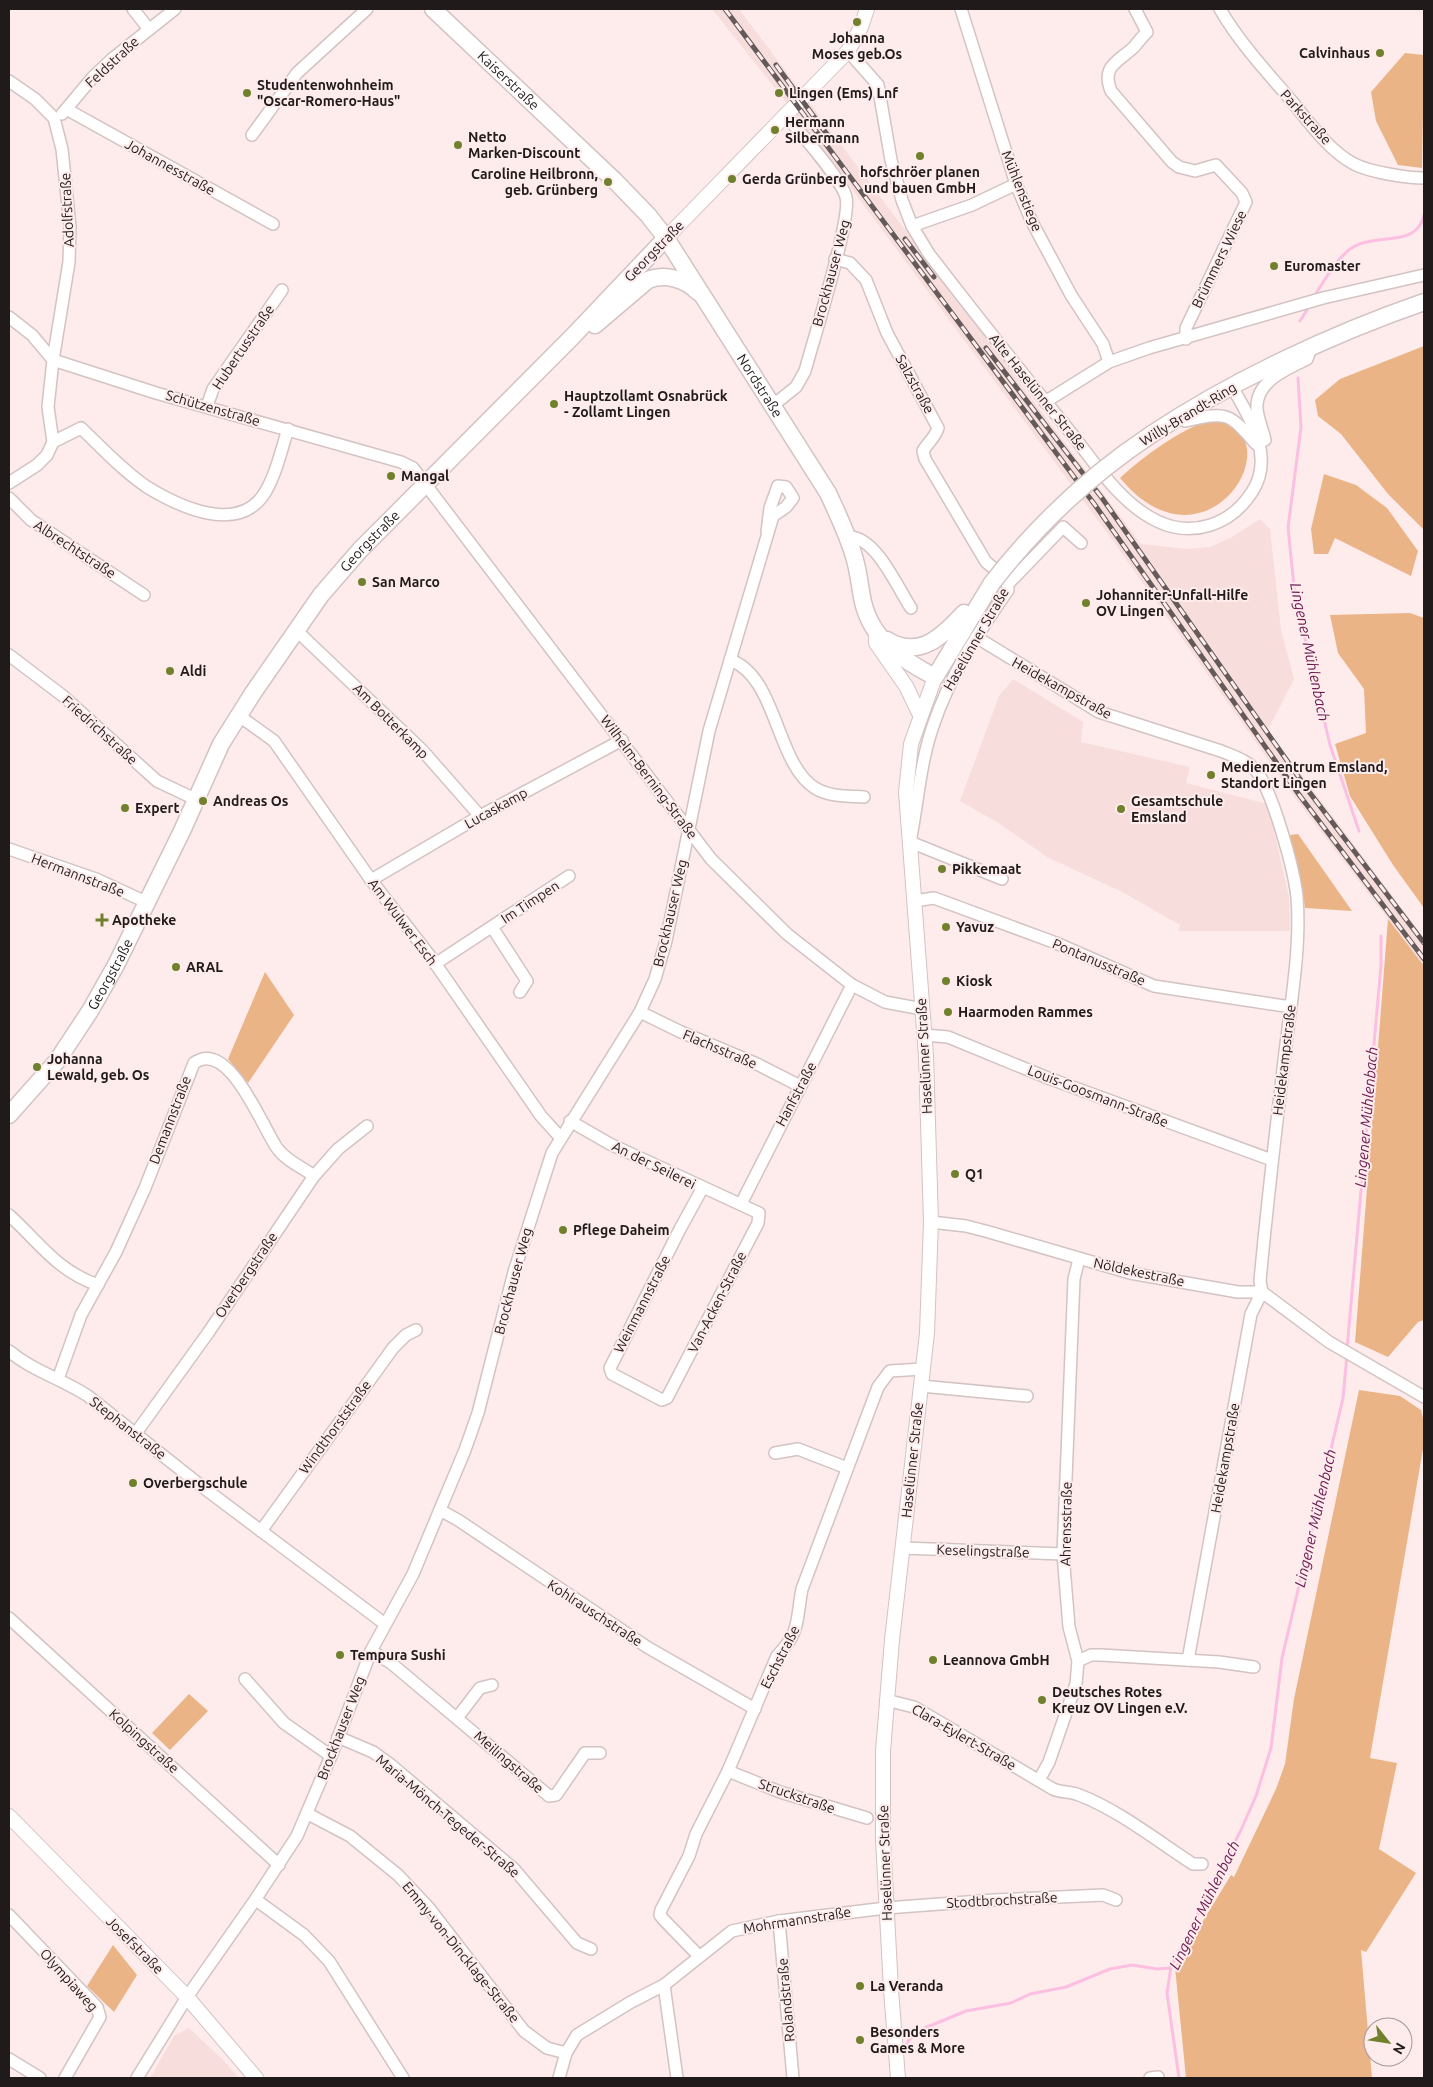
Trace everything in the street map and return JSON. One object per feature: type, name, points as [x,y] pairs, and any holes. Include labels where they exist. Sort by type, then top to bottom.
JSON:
[{"type":"main road","name":"Kaiserstraße","points":[[433,9],[648,214],[666,238]]},
{"type":"main road","name":"Nordstraße","points":[[666,238],[828,492],[848,537],[856,561],[864,604],[876,634],[903,660],[935,677]]},
{"type":"main road","name":"Georgstraße","points":[[9,1115],[34,1089],[72,1041],[116,965],[182,831],[221,744],[238,715],[321,595],[360,550],[573,336],[666,238]]},
{"type":"main road","points":[[573,336],[592,328],[648,280],[658,276],[679,280],[693,287],[714,312]]},
{"type":"main road","name":"Willy-Brandt-Ring","points":[[935,677],[962,621],[992,575],[1071,496],[1152,434],[1232,387],[1360,324],[1424,302]]},
{"type":"main road","points":[[876,634],[894,645],[906,647],[922,645],[942,637],[962,621]]},
{"type":"street","points":[[133,9],[148,28]]},
{"type":"street","name":"Feldstraße","points":[[54,118],[68,110],[93,77],[148,28],[175,9]]},
{"type":"street","points":[[252,135],[297,73],[367,9]]},
{"type":"street","name":"Georgstraße","points":[[666,238],[848,51],[861,27],[867,9]]},
{"type":"street","name":"Mühlenstiege","points":[[961,9],[1016,184],[1036,230],[1071,295],[1102,344],[1109,362]]},
{"type":"street","name":"Brümmers Wiese","points":[[1135,9],[1147,32],[1113,64],[1108,72],[1107,80],[1111,91],[1172,162],[1189,171],[1216,165],[1242,193],[1246,202],[1186,328],[1190,337]]},
{"type":"street","name":"Parkstraße","points":[[1220,9],[1233,32],[1307,120],[1341,155],[1354,164],[1366,168],[1423,178]]},
{"type":"street","name":"Alte Haselünner Straße","points":[[848,51],[878,84],[891,160],[912,226],[929,254],[1097,466],[1131,504],[1158,522],[1176,528],[1196,529],[1214,525],[1234,512],[1254,489],[1262,451],[1265,446],[1258,411],[1261,392],[1267,382],[1307,359],[1311,348]]},
{"type":"street","points":[[9,81],[35,99],[54,118]]},
{"type":"street","name":"Johannesstraße","points":[[68,110],[272,224]]},
{"type":"street","name":"Brockhauser Weg","points":[[772,406],[796,387],[805,371],[846,218],[846,196],[840,184],[785,114]]},
{"type":"street","name":"Adolfstraße","points":[[53,442],[48,407],[53,360],[69,262],[70,226],[62,150],[54,118]]},
{"type":"street","points":[[912,226],[972,205],[1016,184]]},
{"type":"street","name":"Salzstraße","points":[[835,259],[850,263],[866,280],[888,333],[938,428],[936,436],[927,443],[923,451],[925,459],[992,575]]},
{"type":"street","points":[[1046,402],[1109,362],[1301,304],[1424,275]]},
{"type":"street","name":"Hubertusstraße","points":[[207,406],[213,389],[282,290]]},
{"type":"street","points":[[9,317],[32,336],[53,360]]},
{"type":"street","name":"Schützenstraße","points":[[53,360],[401,462],[413,468],[426,484]]},
{"type":"street","points":[[1232,387],[1249,416],[1262,451]]},
{"type":"street","points":[[1180,417],[1185,421],[1206,415],[1224,416],[1240,426],[1262,451]]},
{"type":"street","points":[[9,484],[37,465],[46,455],[53,442],[81,428],[147,486],[189,508],[232,516],[248,510],[262,497],[288,430]]},
{"type":"street","name":"Wilhelm-Berning-Straße","points":[[426,484],[712,859],[751,900],[823,964],[852,985],[885,1002],[922,1009]]},
{"type":"street","name":"Brockhauser Weg","points":[[137,2078],[187,1997],[279,1865],[308,1814],[371,1650],[413,1574],[440,1510],[478,1413],[514,1272],[539,1190],[560,1137],[640,1012],[655,979],[666,941],[709,731],[767,532],[773,516],[793,498],[786,487],[778,486],[770,508],[767,532]]},
{"type":"street","name":"Albrechtstraße","points":[[9,498],[30,520],[144,595]]},
{"type":"street","name":"Haselünner Straße","points":[[1008,583],[1063,527],[1080,543]]},
{"type":"street","points":[[848,537],[857,536],[870,545],[911,608]]},
{"type":"street","name":"Haselünner Straße","points":[[910,842],[920,778],[932,728],[944,694],[976,637],[1008,590],[1007,579],[992,575]]},
{"type":"street","name":"Am Botterkamp","points":[[297,631],[415,743],[480,816]]},
{"type":"street","points":[[876,634],[876,643],[906,686],[920,715]]},
{"type":"street","name":"Heidekampstraße","points":[[976,637],[1099,712],[1221,751],[1240,759],[1256,770],[1271,798],[1297,896],[1291,1007],[1272,1160],[1260,1281],[1262,1292],[1251,1314],[1188,1660]]},
{"type":"street","name":"Friedrichstraße","points":[[9,655],[63,696],[157,781],[195,799]]},
{"type":"street","points":[[730,660],[749,670],[757,680],[789,751],[807,781],[824,792],[864,797]]},
{"type":"street","name":"Haselünner Straße","points":[[898,2078],[886,1908],[882,1797],[886,1700],[930,1296],[931,1222],[924,1035],[907,775],[910,744],[935,677]]},
{"type":"street","name":"Am Wulwer Esch","points":[[238,715],[274,741],[371,880],[435,964],[541,1116],[560,1137]]},
{"type":"street","name":"Lucaskamp","points":[[371,880],[480,816],[622,740]]},
{"type":"street","points":[[910,842],[1002,879]]},
{"type":"street","name":"Hermannstraße","points":[[9,849],[74,871],[146,902]]},
{"type":"street","name":"Im Timpen","points":[[435,964],[569,876]]},
{"type":"street","name":"Pontanusstraße","points":[[914,901],[934,898],[1056,943],[1154,986],[1291,1007]]},
{"type":"street","name":"Im Timpen","points":[[492,927],[526,981],[520,992]]},
{"type":"street","name":"Hanfstraße","points":[[740,1204],[852,985]]},
{"type":"street","name":"Flachsstraße","points":[[640,1012],[681,1032],[757,1064],[800,1086]]},
{"type":"street","name":"Louis-Goosmann-Straße","points":[[924,1035],[948,1037],[1066,1085],[1272,1160]]},
{"type":"street","name":"Demannstraße","points":[[58,1379],[82,1315],[116,1252],[145,1188],[190,1068],[198,1060],[203,1058],[215,1060],[230,1070],[278,1150],[314,1176]]},
{"type":"street","name":"An der Seilerei","points":[[570,1121],[610,1144],[702,1189],[740,1204]]},
{"type":"street","name":"Overbergstraße","points":[[136,1433],[208,1333],[314,1176],[338,1149],[367,1126]]},
{"type":"street","name":"Weinmannstraße","points":[[658,1399],[612,1374],[610,1368],[675,1237],[702,1189]]},
{"type":"street","name":"Van-Acken-Straße","points":[[658,1399],[667,1398],[758,1223],[759,1214],[740,1204]]},
{"type":"street","points":[[9,1215],[54,1262],[85,1281],[98,1286]]},
{"type":"street","name":"Nöldekestraße","points":[[931,1222],[966,1226],[1130,1273],[1238,1292],[1262,1292]]},
{"type":"street","name":"Ahrensstraße","points":[[1039,1780],[1049,1762],[1076,1684],[1078,1661],[1069,1627],[1063,1554],[1074,1279],[1079,1259]]},
{"type":"street","points":[[1262,1292],[1334,1344],[1424,1397]]},
{"type":"street","name":"Windthorststraße","points":[[261,1531],[329,1434],[393,1348],[406,1335],[416,1330]]},
{"type":"street","name":"Stephanstraße","points":[[9,1351],[21,1361],[88,1396],[261,1531],[385,1624]]},
{"type":"street","name":"Eschstraße","points":[[699,1956],[660,1915],[690,1856],[696,1834],[728,1771],[777,1656],[789,1644],[794,1634],[800,1614],[802,1589],[846,1468],[884,1377],[890,1371],[899,1369],[922,1369]]},
{"type":"street","points":[[920,1386],[1027,1396]]},
{"type":"street","points":[[776,1453],[798,1449],[846,1468]]},
{"type":"street","name":"Kohlrauschstraße","points":[[440,1510],[458,1520],[654,1651],[755,1709]]},
{"type":"street","name":"Keselingstraße","points":[[902,1548],[1063,1554]]},
{"type":"street","name":"Kolpingstraße","points":[[9,1618],[279,1865]]},
{"type":"street","name":"Meilingstraße","points":[[371,1650],[390,1663],[552,1798],[556,1796],[585,1753],[600,1753]]},
{"type":"street","points":[[1078,1661],[1092,1655],[1101,1655],[1188,1660],[1254,1667]]},
{"type":"street","points":[[245,1679],[284,1723],[331,1756]]},
{"type":"street","points":[[457,1718],[480,1688],[492,1685]]},
{"type":"street","name":"Clara-Eylert-Straße","points":[[886,1700],[914,1707],[1039,1780]]},
{"type":"street","name":"Maria-Mönch-Tegeder-Straße","points":[[338,1737],[373,1752],[391,1765],[514,1869],[577,1943],[591,1949]]},
{"type":"street","name":"Struckstraße","points":[[728,1771],[780,1792],[867,1818]]},
{"type":"street","points":[[1039,1780],[1061,1793],[1070,1792],[1081,1795],[1122,1817],[1193,1864],[1202,1864]]},
{"type":"street","name":"Emmy-von-Dincklage-Straße","points":[[308,1814],[350,1836],[398,1874],[423,1901],[524,2031],[547,2048],[566,2053]]},
{"type":"street","name":"Josefstraße","points":[[9,1816],[187,1997],[256,2078]]},
{"type":"street","name":"Stodtbrochstraße","points":[[886,1908],[1102,1895],[1116,1900]]},
{"type":"street","points":[[256,1900],[304,1935],[329,1961],[403,2078]]},
{"type":"street","name":"Mohrmannstraße","points":[[559,2078],[566,2053],[577,2035],[631,2002],[664,1985],[732,1931],[779,1921],[886,1908]]},
{"type":"street","name":"Olympiaweg","points":[[9,1915],[97,2007],[100,2016],[65,2078]]},
{"type":"street","name":"Rolandstraße","points":[[779,1921],[792,2078]]},
{"type":"street","points":[[664,1985],[677,2078]]},
{"type":"street","points":[[9,2059],[40,2078]]},
{"type":"shaded area","points":[[712,9],[739,9],[1141,544],[1187,549],[1210,547],[1232,537],[1260,519],[1270,529],[1281,630],[1294,679],[1268,730],[1424,938],[1424,966],[1296,799],[1111,538],[802,122]]},
{"type":"shaded area","points":[[1405,53],[1424,55],[1422,168],[1398,165],[1376,121],[1371,92]]},
{"type":"shaded area","points":[[1424,346],[1424,530],[1388,494],[1341,434],[1318,416],[1315,400],[1340,379]]},
{"type":"shaded area","points":[[1211,419],[1236,429],[1247,447],[1245,470],[1232,492],[1211,509],[1184,515],[1153,506],[1120,478],[1162,444],[1186,430]]},
{"type":"shaded area","points":[[1324,474],[1356,485],[1387,508],[1418,551],[1411,576],[1335,538],[1328,554],[1314,554],[1311,529]]},
{"type":"shaded area","points":[[1410,613],[1424,618],[1424,908],[1393,865],[1350,796],[1335,744],[1366,733],[1364,689],[1338,653],[1330,615]]},
{"type":"shaded area","name":"Gesamtschule Emsland","points":[[1013,679],[1083,722],[1081,742],[1190,767],[1186,783],[1268,804],[1289,897],[1290,931],[1178,931],[1180,925],[1124,893],[1047,857],[1000,824],[960,801],[999,696]]},
{"type":"shaded area","points":[[1298,834],[1352,911],[1305,908],[1301,880],[1290,835]]},
{"type":"shaded area","points":[[1388,919],[1424,966],[1424,1320],[1418,1322],[1388,1357],[1355,1342]]},
{"type":"shaded area","points":[[265,972],[294,1015],[248,1083],[228,1059]]},
{"type":"shaded area","points":[[1359,1390],[1400,1396],[1421,1410],[1424,1423],[1424,1443],[1370,1758],[1397,1763],[1379,1849],[1416,1873],[1366,1952],[1361,1950],[1367,2017],[1363,2017],[1363,2067],[1371,2067],[1372,2078],[1186,2078],[1175,1967],[1231,1875],[1234,1877],[1276,1789],[1285,1764],[1294,1699]]},
{"type":"shaded area","points":[[189,1694],[208,1711],[170,1750],[152,1733]]},
{"type":"shaded area","points":[[113,1945],[137,1975],[114,2012],[87,1986]]},
{"type":"shaded area","points":[[189,2028],[239,2078],[150,2078],[174,2036]]},
{"type":"waterway","name":"Lingener Mühlenbach","points":[[1314,297],[1332,269],[1349,250],[1364,242],[1396,238],[1414,232],[1420,225],[1424,215]]},
{"type":"waterway","name":"Lingener Mühlenbach","points":[[1300,321],[1310,305]]},
{"type":"waterway","name":"Lingener Mühlenbach","points":[[1298,378],[1301,427],[1288,528],[1295,596],[1330,745],[1359,831]]},
{"type":"waterway","name":"Lingener Mühlenbach","points":[[1347,1349],[1381,965],[1381,936]]},
{"type":"waterway","name":"Lingener Mühlenbach","points":[[1179,2078],[1167,1993],[1171,1967],[1241,1830],[1256,1796],[1271,1748],[1282,1658],[1343,1398],[1347,1355]]},
{"type":"waterway","points":[[906,2047],[908,2041],[920,2030],[966,2011],[1011,2003],[1030,1994],[1066,1987],[1110,1969],[1132,1965],[1157,1969],[1171,1968]]},
{"type":"railway","points":[[725,9],[1095,505],[1300,796],[1424,959]]},
{"type":"railway","points":[[776,65],[829,137]]},
{"type":"railway","points":[[905,239],[934,277]]},
{"type":"railway","points":[[986,348],[1102,498],[1307,789],[1424,943]]},
{"type":"place","name":"Johanna Moses geb.Os","points":[[857,22]]},
{"type":"place","name":"Calvinhaus","points":[[1380,53]]},
{"type":"place","name":"Studentenwohnheim \"Oscar-Romero-Haus\"","points":[[247,93]]},
{"type":"place","name":"Lingen (Ems) Lnf","points":[[779,93]]},
{"type":"place","name":"Hermann Silbermann","points":[[775,130]]},
{"type":"place","name":"Netto Marken-Discount","points":[[458,145]]},
{"type":"place","name":"hofschröer planen und bauen GmbH","points":[[920,156]]},
{"type":"place","name":"Gerda Grünberg","points":[[732,179]]},
{"type":"place","name":"Caroline Heilbronn, geb. Grünberg","points":[[608,182]]},
{"type":"place","name":"Euromaster","points":[[1274,266]]},
{"type":"place","name":"Hauptzollamt Osnabrück - Zollamt Lingen","points":[[554,404]]},
{"type":"place","name":"Mangal","points":[[391,476]]},
{"type":"place","name":"San Marco","points":[[362,582]]},
{"type":"place","name":"Johanniter-Unfall-Hilfe OV Lingen","points":[[1086,603]]},
{"type":"place","name":"Aldi","points":[[170,671]]},
{"type":"place","name":"Medienzentrum Emsland, Standort Lingen","points":[[1211,775]]},
{"type":"place","name":"Andreas Os","points":[[203,801]]},
{"type":"place","name":"Expert","points":[[125,808]]},
{"type":"place","name":"Gesamtschule Emsland","points":[[1121,809]]},
{"type":"place","name":"Pikkemaat","points":[[942,869]]},
{"type":"place","name":"Apotheke","points":[[102,920]]},
{"type":"place","name":"Yavuz","points":[[946,927]]},
{"type":"place","name":"ARAL","points":[[176,967]]},
{"type":"place","name":"Kiosk","points":[[946,981]]},
{"type":"place","name":"Haarmoden Rammes","points":[[948,1012]]},
{"type":"place","name":"Johanna Lewald, geb. Os","points":[[37,1067]]},
{"type":"place","name":"Q1","points":[[955,1174]]},
{"type":"place","name":"Pflege Daheim","points":[[563,1230]]},
{"type":"place","name":"Overbergschule","points":[[133,1483]]},
{"type":"place","name":"Tempura Sushi","points":[[340,1655]]},
{"type":"place","name":"Leannova GmbH","points":[[933,1660]]},
{"type":"place","name":"Deutsches Rotes Kreuz OV Lingen e.V.","points":[[1042,1700]]},
{"type":"place","name":"La Veranda","points":[[860,1986]]},
{"type":"place","name":"Besonders Games & More","points":[[860,2040]]}]
